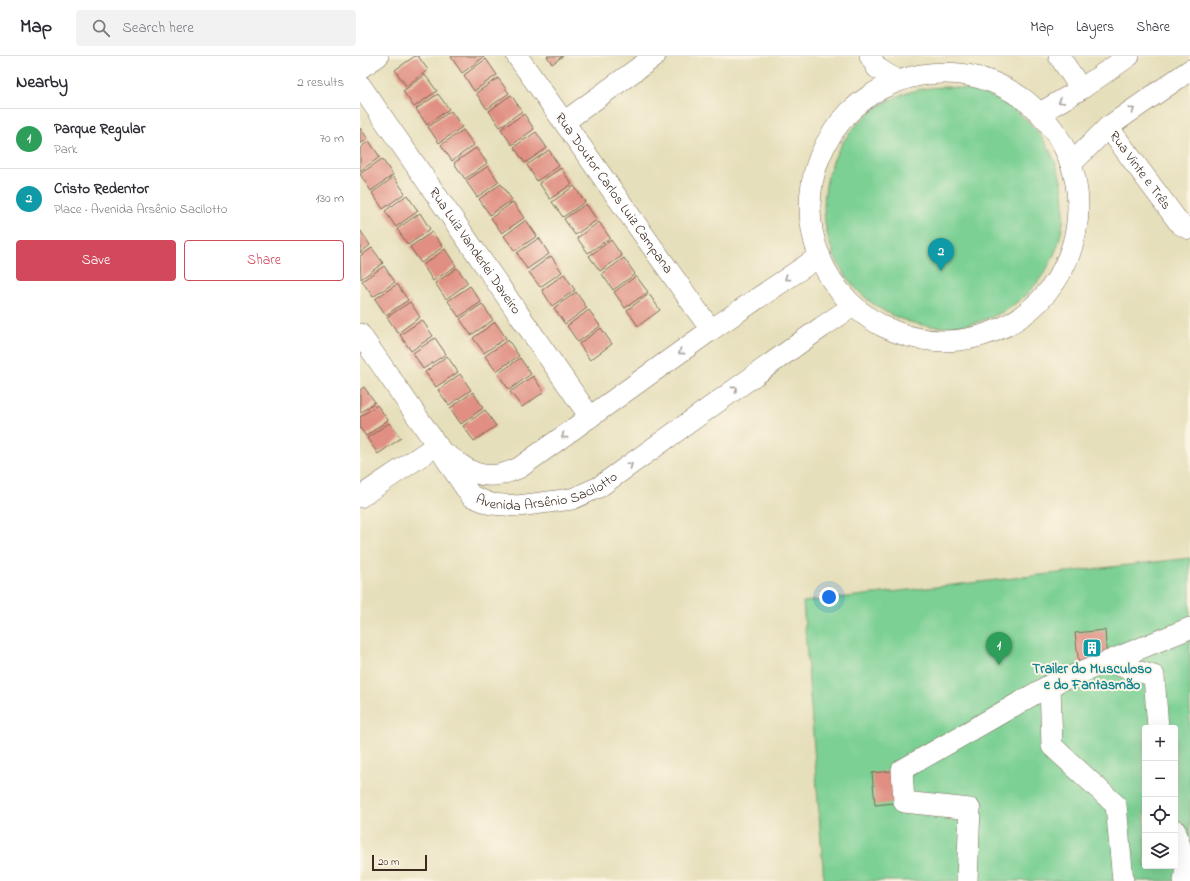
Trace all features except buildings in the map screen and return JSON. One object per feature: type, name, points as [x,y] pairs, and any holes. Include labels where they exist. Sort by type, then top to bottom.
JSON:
[{"type":"street","points":[[360,68],[378,56]]},
{"type":"street","name":"Rua Doutor Carlos Luiz Campana","points":[[517,56],[711,330]]},
{"type":"street","points":[[564,122],[655,56]]},
{"type":"street","points":[[1059,56],[1081,89]]},
{"type":"street","points":[[1040,113],[1081,89],[1129,56]]},
{"type":"street","points":[[873,62],[888,85]]},
{"type":"street","points":[[1071,164],[1108,127],[1190,70]]},
{"type":"street","points":[[949,73],[970,75],[989,80],[1008,89],[1025,100],[1040,113],[1060,140],[1071,164],[1076,183],[1078,222],[1068,260],[1059,277],[1048,293],[1019,320],[983,336],[963,341],[944,342],[924,340],[904,336],[886,329],[869,319],[853,306],[833,286],[820,256],[814,236],[811,216],[811,196],[814,176],[820,156],[842,121],[856,106],[888,85],[929,74],[949,73]]},
{"type":"street","name":"Rua Luiz Vanderlei Daveiro","points":[[360,85],[590,417]]},
{"type":"street","name":"Rua Vinte e Três","points":[[1108,127],[1180,224],[1190,229]]},
{"type":"street","name":"Avenida Arsênio Sacilotto","points":[[440,449],[465,468],[478,474],[492,476],[506,474],[519,468],[711,330],[820,256]]},
{"type":"street","name":"Avenida Arsênio Sacilotto","points":[[440,449],[471,496],[491,504],[518,506],[572,499],[599,487],[853,306]]},
{"type":"street","points":[[360,334],[440,449],[360,497]]},
{"type":"street","points":[[518,506],[515,486],[519,468]]},
{"type":"street","points":[[967,881],[970,809],[904,802],[902,770],[1050,685],[1190,628]]},
{"type":"street","points":[[1108,662],[1154,676],[1158,725]]},
{"type":"street","points":[[1050,685],[1052,746],[1116,805],[1123,881]]},
{"type":"street","points":[[1176,833],[1186,865],[1184,881]]},
{"type":"green space","points":[[932,87],[956,87],[979,92],[1001,101],[1029,122],[1044,140],[1055,161],[1062,184],[1064,207],[1062,230],[1055,253],[1044,274],[1029,292],[1001,313],[979,322],[956,327],[932,327],[909,322],[887,313],[868,300],[851,283],[838,264],[829,242],[824,219],[824,195],[829,172],[838,150],[851,131],[868,114],[887,101],[909,92]]},
{"type":"green space","points":[[1190,558],[1190,881],[824,881],[803,602]]},
{"type":"place","name":"Cristo Redentor","points":[[941,271]]},
{"type":"place","name":"Trailer do Musculoso e do Fantasmão","points":[[1092,648]]},
{"type":"place","name":"Parque Regular","points":[[999,665]]}]
